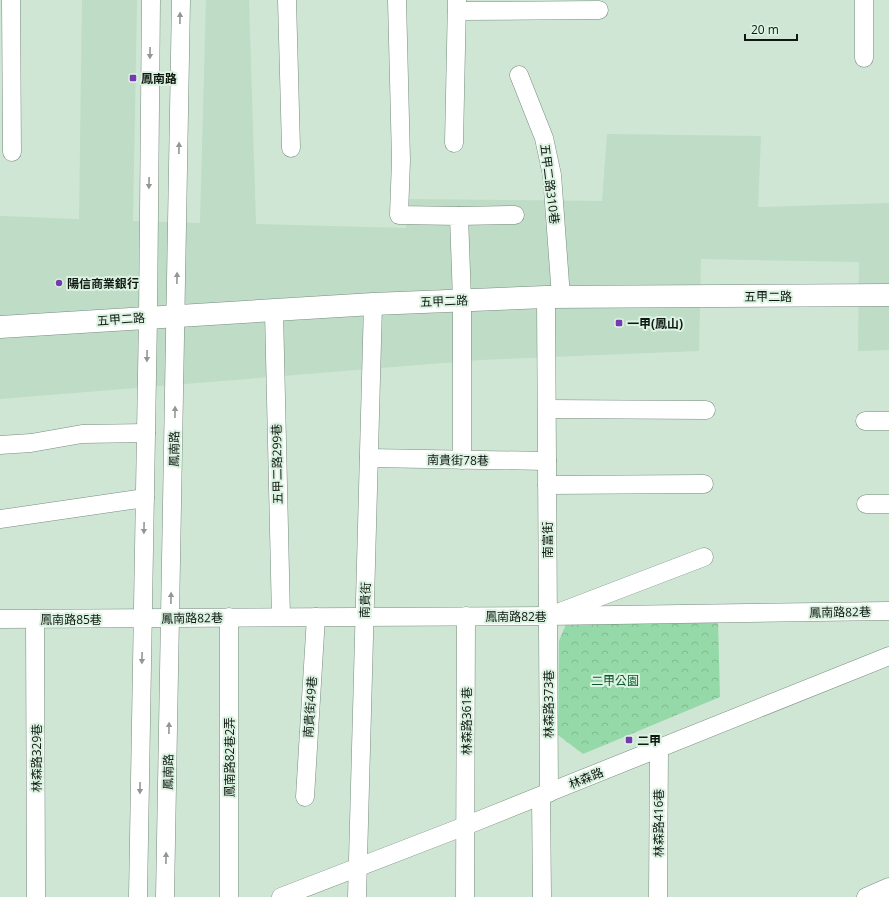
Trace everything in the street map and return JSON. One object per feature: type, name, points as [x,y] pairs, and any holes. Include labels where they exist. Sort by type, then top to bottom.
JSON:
[{"type":"main road","name":"五甲二路","points":[[0,327],[148,317],[176,317],[373,304],[462,300],[554,297],[889,295]]},
{"type":"street","points":[[11,0],[12,152]]},
{"type":"street","points":[[138,897],[148,317],[151,0]]},
{"type":"street","name":"鳳南路","points":[[166,897],[180,0]]},
{"type":"street","points":[[287,0],[290,148]]},
{"type":"street","points":[[397,0],[401,160],[399,215],[515,215]]},
{"type":"street","points":[[864,0],[864,58]]},
{"type":"street","points":[[454,143],[457,5],[599,10]]},
{"type":"street","name":"五甲二路310巷","points":[[519,75],[546,146],[552,176],[554,297]]},
{"type":"street","points":[[459,216],[462,300],[462,460]]},
{"type":"street","name":"南富街","points":[[548,616],[547,409],[554,297]]},
{"type":"street","name":"南貴街","points":[[357,897],[373,304]]},
{"type":"street","name":"五甲二路299巷","points":[[274,311],[281,617]]},
{"type":"street","points":[[547,409],[706,410]]},
{"type":"street","points":[[865,421],[889,421]]},
{"type":"street","points":[[0,445],[31,443],[82,434],[146,433]]},
{"type":"street","name":"南貴街78巷","points":[[369,458],[547,461]]},
{"type":"street","points":[[547,485],[704,484]]},
{"type":"street","points":[[0,519],[145,498]]},
{"type":"street","points":[[866,504],[889,504]]},
{"type":"street","points":[[548,616],[704,557]]},
{"type":"street","name":"鳳南路82巷","points":[[142,618],[548,616],[889,611]]},
{"type":"street","name":"林森路361巷","points":[[466,616],[466,897]]},
{"type":"street","name":"林森路373巷","points":[[542,897],[548,616]]},
{"type":"street","name":"鳳南路82巷2弄","points":[[229,617],[229,897]]},
{"type":"street","name":"南貴街49巷","points":[[304,797],[316,617]]},
{"type":"street","name":"鳳南路85巷","points":[[0,619],[142,618]]},
{"type":"street","name":"林森路329巷","points":[[35,619],[36,897]]},
{"type":"street","name":"林森路","points":[[281,897],[465,826],[889,656]]},
{"type":"street","name":"林森路416巷","points":[[658,897],[659,749]]},
{"type":"street","points":[[866,897],[889,887]]},
{"type":"shaded area","points":[[82,0],[137,0],[133,221],[200,223],[206,0],[249,0],[256,224],[406,228],[406,199],[602,201],[607,134],[761,136],[758,207],[889,203],[889,350],[858,351],[859,262],[701,259],[699,351],[480,360],[0,399],[0,216],[79,219]]},
{"type":"green space","name":"二甲公園","points":[[718,621],[720,697],[583,754],[558,735],[559,641],[566,624]]},
{"type":"place","name":"鳳南路","points":[[133,78]]},
{"type":"place","name":"陽信商業銀行","points":[[59,283]]},
{"type":"place","name":"一甲(鳳山)","points":[[619,323]]},
{"type":"place","name":"二甲","points":[[629,740]]}]
